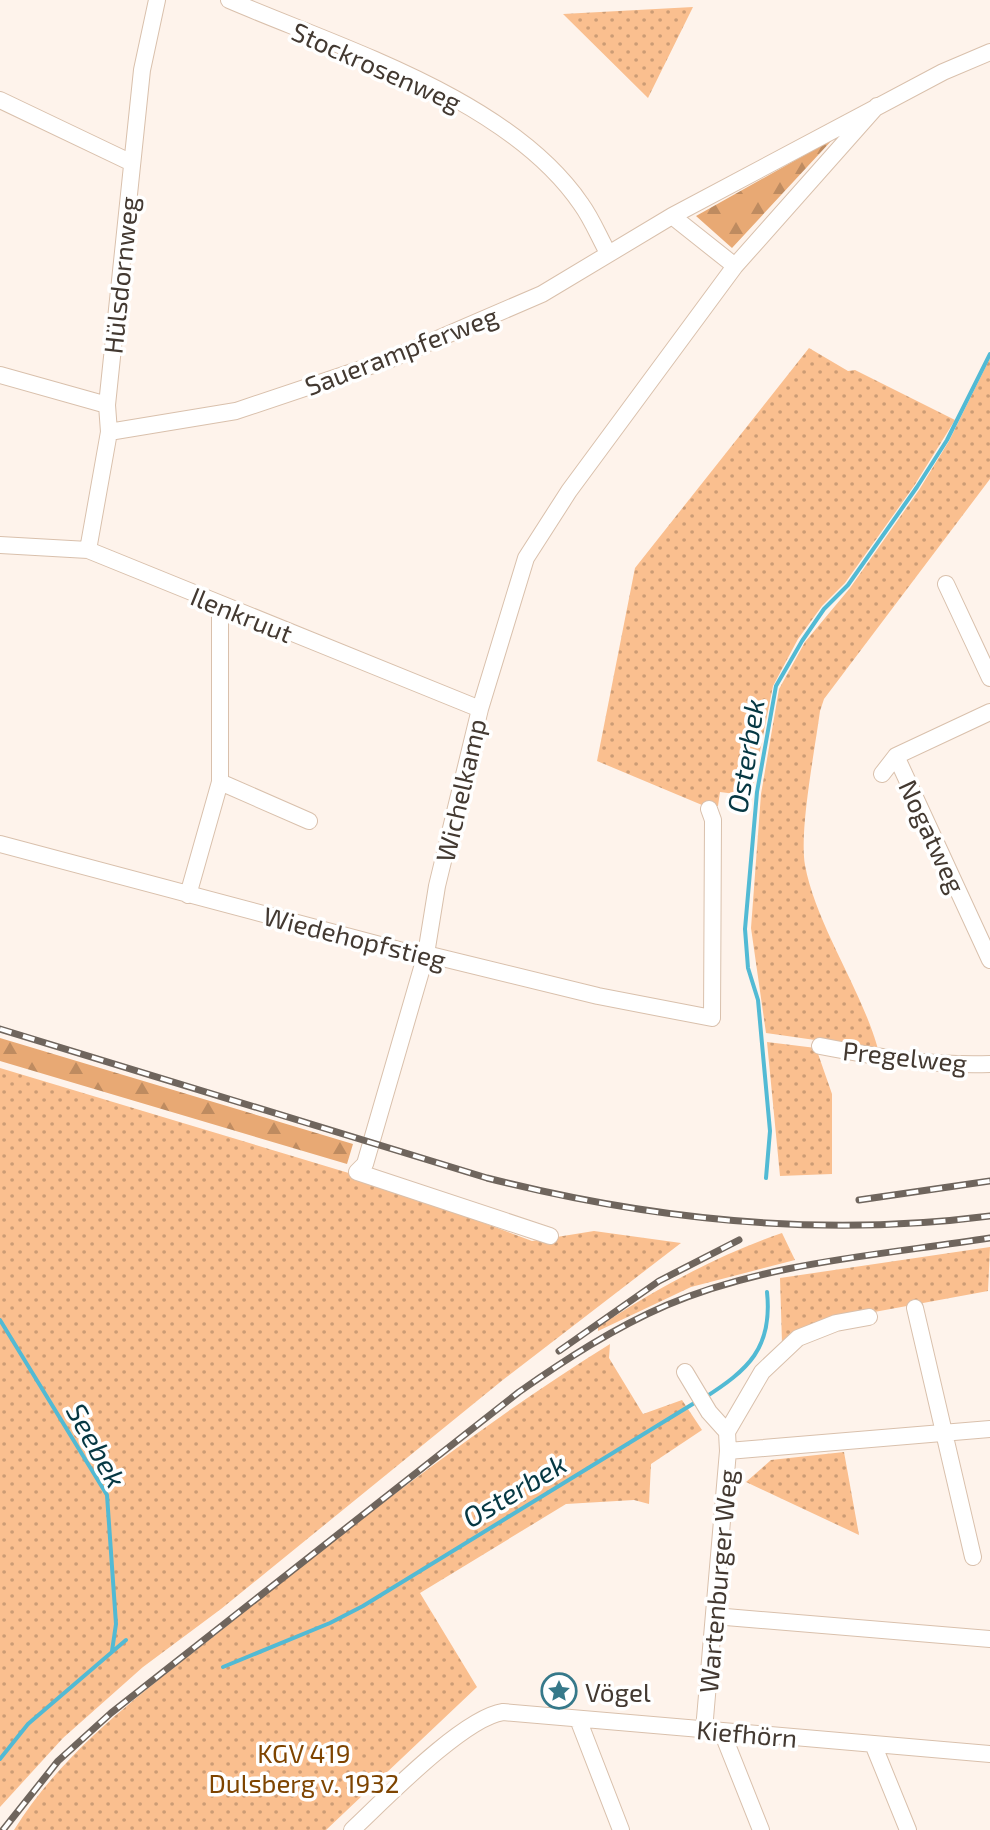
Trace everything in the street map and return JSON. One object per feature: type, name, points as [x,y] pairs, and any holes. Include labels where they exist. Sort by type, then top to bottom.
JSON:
[{"type":"street","name":"Hülsdornweg","points":[[88,550],[109,432],[107,405],[142,70],[157,0]]},
{"type":"street","name":"Stockrosenweg","points":[[229,0],[459,99],[530,150],[581,203],[608,253]]},
{"type":"street","name":"Sauerampferweg","points":[[109,432],[236,411],[391,359],[542,294],[672,216],[877,106],[990,52]]},
{"type":"street","points":[[0,100],[132,163]]},
{"type":"street","name":"Sauerampferweg","points":[[735,266],[877,106]]},
{"type":"street","points":[[672,216],[735,266]]},
{"type":"street","name":"Wichelkamp","points":[[550,1236],[357,1172],[365,1164],[426,954],[437,886],[480,709],[526,558],[569,491],[735,266]]},
{"type":"street","points":[[0,375],[107,405]]},
{"type":"street","name":"Ilenkruut","points":[[0,545],[88,550],[480,709]]},
{"type":"street","points":[[946,584],[990,678]]},
{"type":"street","points":[[188,895],[220,782],[220,606]]},
{"type":"street","points":[[882,774],[896,756],[990,712]]},
{"type":"street","name":"Nogatweg","points":[[896,756],[990,960]]},
{"type":"street","points":[[220,782],[309,821]]},
{"type":"street","name":"Wiedehopfstieg","points":[[0,844],[414,954],[426,954],[598,996],[712,1018],[713,820],[709,809]]},
{"type":"street","name":"Pregelweg","points":[[820,1046],[899,1061],[952,1066],[990,1064]]},
{"type":"street","points":[[915,1308],[973,1557]]},
{"type":"street","name":"Wartenburger Weg","points":[[704,1730],[728,1451],[727,1432],[762,1372],[798,1338],[836,1323],[869,1317]]},
{"type":"street","name":"Wartenburger Weg","points":[[685,1372],[699,1398],[727,1432]]},
{"type":"street","points":[[728,1451],[990,1429]]},
{"type":"street","points":[[714,1616],[990,1639]]},
{"type":"street","name":"Kiefhörn","points":[[352,1830],[420,1767],[489,1714],[503,1712],[990,1754]]},
{"type":"street","points":[[578,1719],[621,1830]]},
{"type":"street","points":[[722,1732],[761,1830]]},
{"type":"street","points":[[873,1744],[908,1830]]},
{"type":"green space","points":[[693,7],[648,98],[563,14]]},
{"type":"green space","points":[[833,139],[732,248],[696,216]]},
{"type":"green space","points":[[809,348],[848,371],[855,370],[955,420],[914,486],[845,583],[822,606],[798,639],[773,686],[751,796],[720,792],[718,806],[702,805],[597,761],[635,568]]},
{"type":"green space","points":[[990,358],[990,479],[824,699],[820,711],[806,811],[805,865],[828,934],[861,1003],[878,1049],[766,1033],[751,928],[761,794],[779,689],[805,642],[850,588],[919,490],[949,441]]},
{"type":"green space","points":[[0,1038],[353,1144],[347,1164],[0,1061]]},
{"type":"green space","points":[[767,1042],[816,1048],[832,1094],[832,1174],[780,1176]]},
{"type":"green space","points":[[0,1068],[362,1177],[532,1241],[594,1231],[681,1243],[504,1379],[221,1609],[143,1667],[63,1738],[0,1807]]},
{"type":"green space","points":[[782,1233],[795,1260],[691,1287],[598,1331],[598,1327],[687,1274]]},
{"type":"green space","points":[[990,1247],[988,1291],[831,1320],[782,1343],[780,1278]]},
{"type":"green space","name":"KGV 419 Dulsberg v. 1932","points":[[610,1344],[609,1358],[643,1414],[682,1400],[702,1430],[651,1464],[649,1504],[634,1500],[566,1504],[420,1593],[477,1687],[326,1830],[14,1830],[60,1770],[114,1716],[417,1477],[512,1408]]},
{"type":"green space","points":[[844,1452],[859,1535],[746,1482],[771,1460]]},
{"type":"waterway","name":"Osterbek","points":[[766,1178],[770,1131],[758,1000],[748,968],[745,929],[757,792],[776,686],[824,609],[848,585],[917,487],[947,440],[990,354]]},
{"type":"waterway","name":"Osterbek","points":[[704,1398],[733,1378],[754,1356],[766,1328],[767,1292]]},
{"type":"waterway","name":"Seebek","points":[[0,1320],[107,1495],[116,1624],[112,1651]]},
{"type":"waterway","name":"Osterbek","points":[[223,1667],[330,1623],[363,1606],[696,1402]]},
{"type":"waterway","name":"Osterbek","points":[[0,1759],[28,1724],[126,1640]]},
{"type":"railway","points":[[0,1029],[487,1178],[611,1205],[737,1221],[800,1225],[863,1225],[990,1216]]},
{"type":"railway","points":[[859,1200],[990,1181]]},
{"type":"railway","points":[[3,1830],[58,1761],[111,1713],[519,1392],[591,1345],[667,1305],[745,1279],[826,1262],[990,1238]]},
{"type":"railway","points":[[559,1351],[659,1281],[739,1240]]},
{"type":"place","name":"Vögel","points":[[559,1691]]}]
